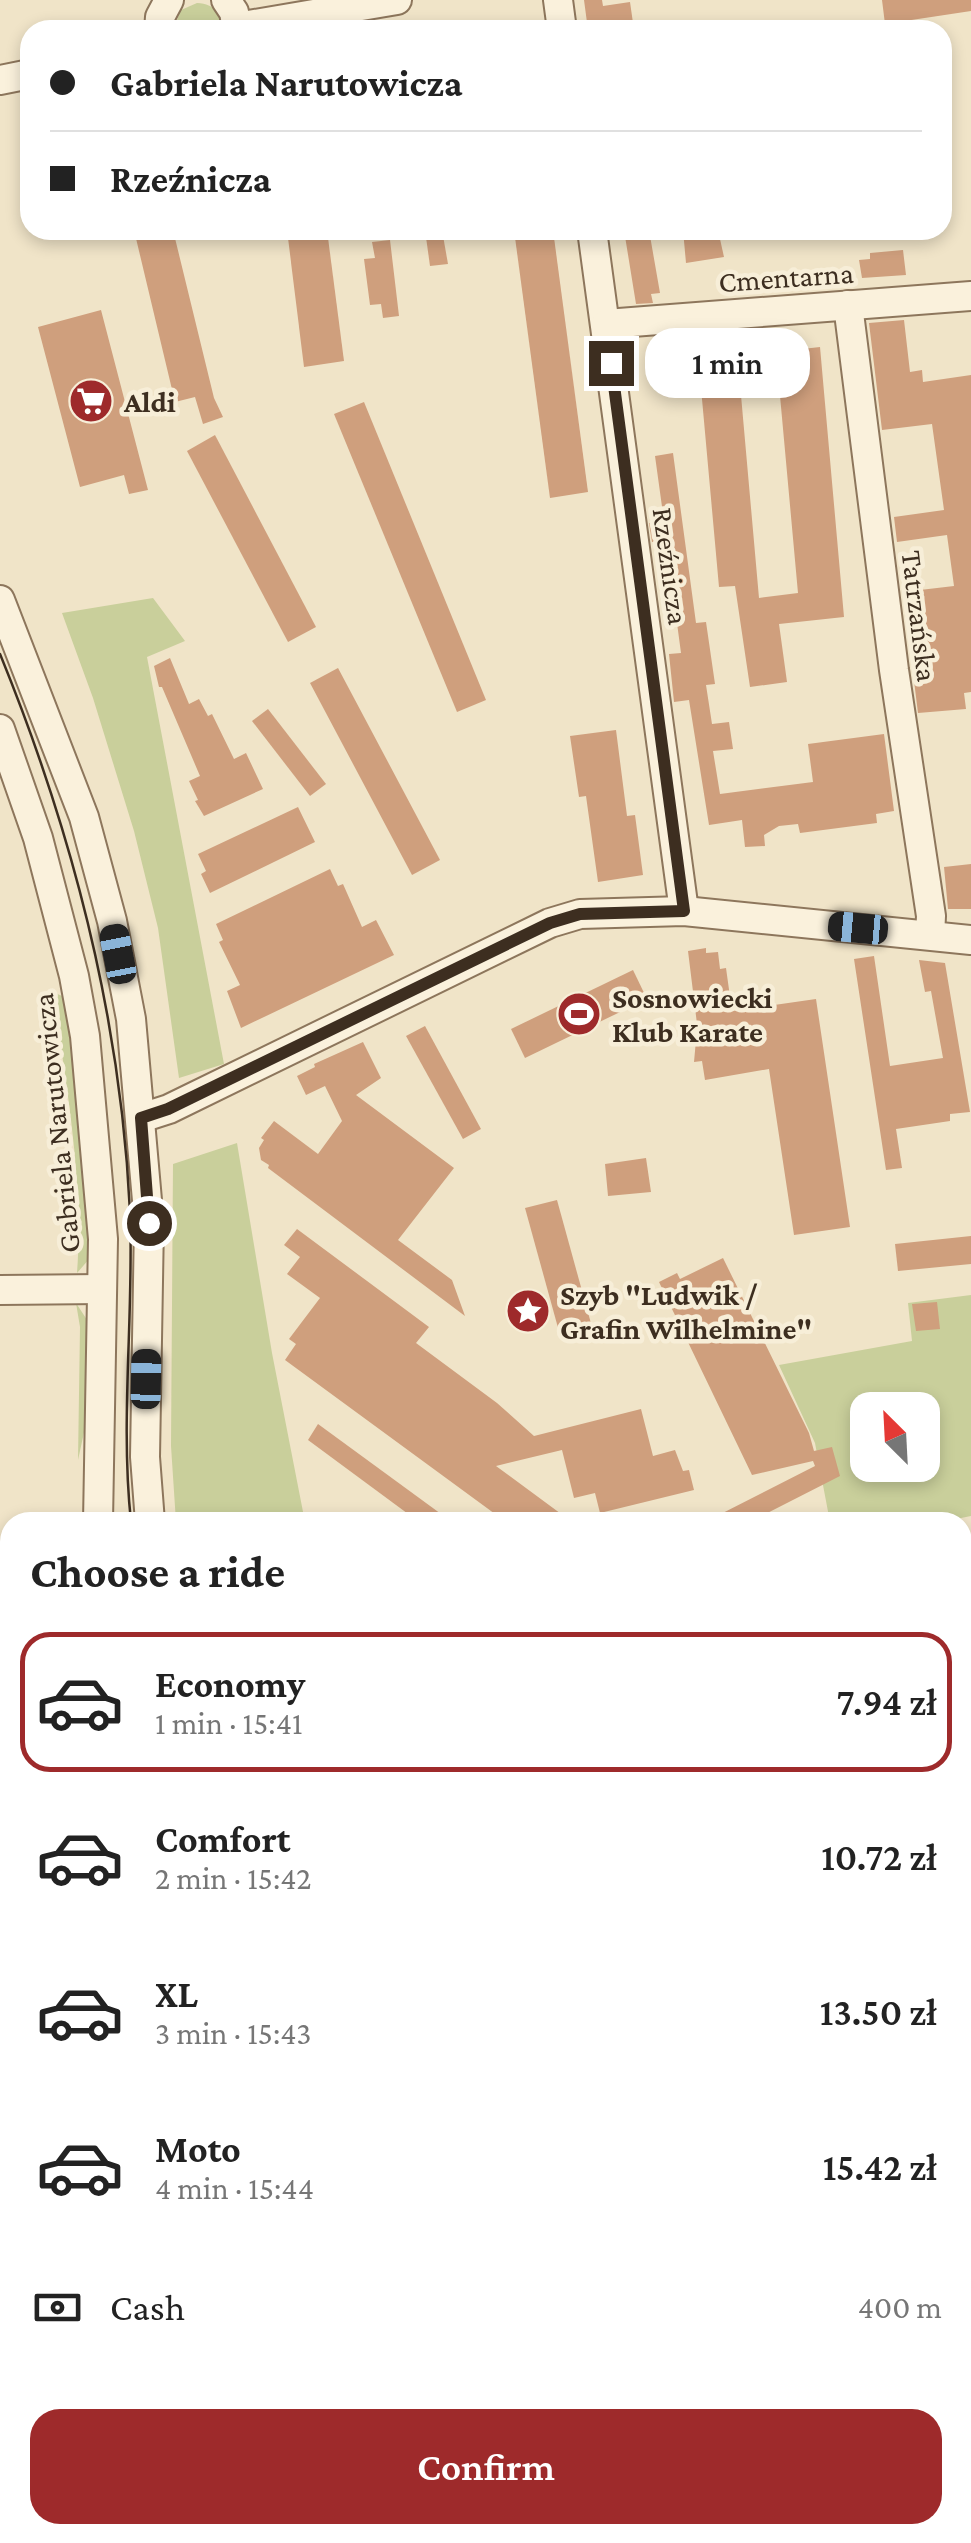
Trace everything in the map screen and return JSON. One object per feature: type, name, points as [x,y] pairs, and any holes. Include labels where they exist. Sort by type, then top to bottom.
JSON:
[{"type":"street","points":[[283,20],[397,0]]},
{"type":"street","name":"Rzeźnicza","points":[[593,240],[684,911]]},
{"type":"street","name":"Cmentarna","points":[[606,324],[971,296]]},
{"type":"street","name":"Tatrzańska","points":[[848,305],[930,935]]},
{"type":"street","points":[[0,600],[84,818],[112,920],[131,1020],[149,1223],[144,1457],[149,1512]]},
{"type":"street","name":"Gabriela Narutowicza","points":[[0,729],[38,838],[74,976],[85,1036],[103,1239],[98,1512]]},
{"type":"street","points":[[141,1118],[168,1109],[550,923],[580,914],[684,911],[971,940]]},
{"type":"street","points":[[0,1290],[102,1290]]},
{"type":"green space","points":[[197,3],[209,5],[222,20],[177,20],[181,10]]},
{"type":"green space","points":[[153,598],[185,641],[147,657],[224,1064],[179,1078],[158,928],[134,831],[62,613]]},
{"type":"green space","points":[[53,992],[62,996],[68,1007],[88,1153],[90,1258],[77,1273],[76,1168]]},
{"type":"green space","points":[[237,1143],[303,1512],[175,1512],[171,1446],[173,1164]]},
{"type":"green space","points":[[971,1295],[971,1512],[828,1512],[815,1443],[779,1365],[912,1341],[908,1303]]},
{"type":"green space","points":[[76,1303],[91,1326],[88,1414],[78,1460],[80,1327]]},
{"type":"building","points":[[584,0],[602,0],[603,6],[630,2],[633,20],[587,20]]},
{"type":"building","points":[[882,0],[971,0],[971,11],[884,20]]},
{"type":"building","points":[[136,240],[175,240],[214,398],[223,417],[203,424],[195,397],[175,402]]},
{"type":"building","points":[[288,240],[328,240],[344,361],[304,367]]},
{"type":"building","points":[[390,240],[399,316],[383,318],[381,304],[370,305],[364,259],[375,258],[372,242]]},
{"type":"building","points":[[426,240],[444,240],[448,264],[430,266]]},
{"type":"building","points":[[515,240],[554,240],[588,492],[550,498]]},
{"type":"building","points":[[626,240],[651,240],[660,293],[651,294],[653,303],[636,304]]},
{"type":"building","points":[[684,240],[720,240],[724,257],[686,263]]},
{"type":"building","points":[[903,250],[906,275],[862,278],[859,260],[870,259],[870,253]]},
{"type":"building","name":"Aldi","points":[[101,310],[148,490],[129,494],[124,475],[80,487],[38,327]]},
{"type":"building","points":[[904,320],[910,372],[922,370],[923,382],[971,375],[971,692],[964,693],[966,709],[918,713],[903,592],[954,586],[947,535],[897,542],[894,517],[944,510],[932,424],[882,430],[869,323]]},
{"type":"building","points":[[820,347],[844,617],[779,624],[787,682],[750,687],[735,586],[719,587],[701,388],[740,384],[759,598],[798,593],[776,352]]},
{"type":"building","points":[[364,402],[486,700],[457,712],[334,414]]},
{"type":"building","points":[[215,435],[316,627],[288,642],[187,451]]},
{"type":"building","points":[[673,453],[696,623],[706,622],[715,684],[706,685],[712,724],[729,722],[733,749],[713,751],[720,794],[813,782],[808,744],[884,734],[894,811],[876,814],[877,823],[800,833],[798,824],[779,826],[764,835],[765,846],[745,847],[742,820],[709,825],[689,700],[674,702],[669,654],[681,653],[666,541],[652,542],[649,523],[664,521],[655,456]]},
{"type":"building","points":[[170,658],[189,704],[199,699],[208,716],[212,714],[234,759],[246,753],[263,789],[204,816],[189,781],[200,776],[159,687],[154,666]]},
{"type":"building","points":[[338,668],[440,860],[412,875],[310,683]]},
{"type":"building","points":[[268,709],[326,784],[310,796],[252,721]]},
{"type":"building","points":[[616,730],[627,816],[635,815],[643,875],[598,882],[586,796],[579,797],[570,736]]},
{"type":"building","points":[[298,807],[315,842],[210,893],[201,874],[206,871],[198,854]]},
{"type":"building","points":[[971,864],[971,909],[948,909],[944,867]]},
{"type":"building","points":[[330,869],[338,886],[343,884],[362,927],[376,920],[394,955],[241,1028],[227,991],[240,985],[219,942],[223,940],[216,924]]},
{"type":"building","points":[[706,948],[706,953],[718,952],[720,969],[726,968],[732,1011],[816,999],[850,1227],[794,1235],[769,1069],[705,1080],[702,1061],[694,1062],[699,1040],[688,951]]},
{"type":"building","points":[[874,956],[890,1066],[943,1058],[931,991],[925,992],[919,960],[945,963],[970,1112],[950,1114],[950,1121],[896,1129],[902,1168],[886,1170],[854,959]]},
{"type":"building","name":"Sosnowiecki Klub Karate","points":[[633,970],[647,999],[525,1058],[511,1029]]},
{"type":"building","points":[[425,1026],[481,1129],[463,1139],[406,1036]]},
{"type":"building","points":[[363,1042],[381,1078],[356,1095],[454,1168],[398,1240],[452,1280],[465,1316],[261,1160],[261,1138],[274,1121],[318,1154],[342,1121],[325,1086],[306,1095],[297,1076]]},
{"type":"building","points":[[646,1158],[651,1192],[608,1196],[605,1164]]},
{"type":"building","points":[[557,1200],[592,1327],[560,1335],[525,1208]]},
{"type":"building","points":[[297,1229],[429,1327],[416,1343],[497,1403],[534,1436],[641,1409],[653,1456],[675,1450],[683,1471],[689,1470],[694,1490],[600,1512],[595,1493],[574,1498],[562,1450],[496,1466],[558,1512],[492,1512],[285,1360],[296,1344],[289,1339],[320,1298],[287,1274],[300,1257],[284,1245]]},
{"type":"building","points":[[971,1236],[971,1264],[898,1271],[895,1244]]},
{"type":"building","points":[[723,1258],[809,1433],[814,1451],[832,1447],[840,1476],[770,1512],[725,1512],[815,1466],[813,1461],[752,1475],[659,1282],[677,1273],[680,1279]]},
{"type":"building","points":[[937,1302],[940,1329],[916,1331],[912,1304]]},
{"type":"building","points":[[318,1424],[438,1512],[405,1512],[308,1440]]},
{"type":"tram line","points":[[0,654],[71,858],[89,927],[116,1068],[130,1212],[127,1445],[130,1512]]},
{"type":"place","name":"Aldi","points":[[91,401]]},
{"type":"place","name":"Sosnowiecki Klub Karate","points":[[579,1014]]},
{"type":"place","name":"Szyb \"Ludwik / Grafin Wilhelmine\"","points":[[528,1311]]},
{"type":"route","points":[[149,1223],[141,1118],[168,1109],[550,923],[580,914],[613,911],[684,911],[611,363]]}]
